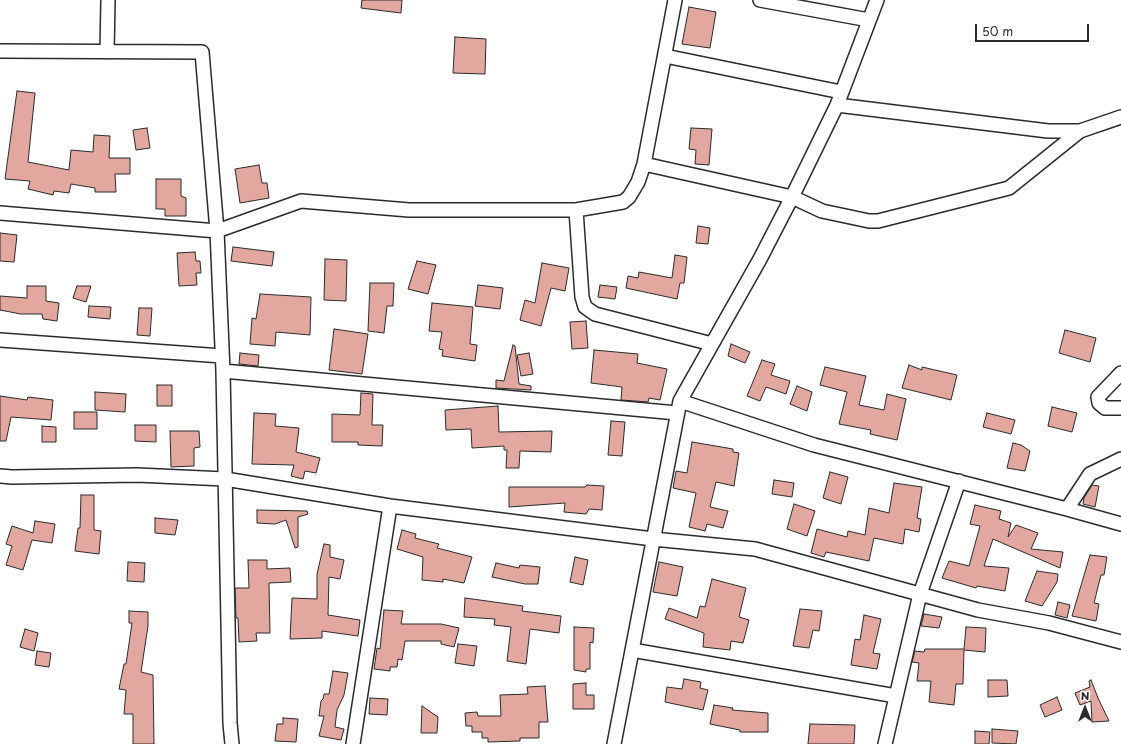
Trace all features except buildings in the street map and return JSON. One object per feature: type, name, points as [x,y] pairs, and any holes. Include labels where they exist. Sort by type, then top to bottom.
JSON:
[{"type":"street","points":[[107,52],[108,0]]},
{"type":"street","points":[[0,213],[217,232],[301,201],[409,210],[576,210],[623,202],[629,197],[638,182],[644,164],[675,0]]},
{"type":"street","points":[[760,0],[869,20]]},
{"type":"street","points":[[614,744],[678,407],[760,259],[837,105],[877,0]]},
{"type":"street","points":[[0,51],[202,52],[217,232],[223,371],[229,715],[232,744]]},
{"type":"street","points":[[665,56],[841,92]]},
{"type":"street","points":[[837,105],[1048,131],[1080,131],[1121,117]]},
{"type":"street","points":[[644,164],[792,197],[822,211],[869,221],[886,219],[1009,188],[1080,131]]},
{"type":"street","points":[[576,210],[582,296],[585,307],[595,314],[712,344]]},
{"type":"street","points":[[0,340],[222,356]]},
{"type":"street","points":[[223,371],[678,407],[814,445],[959,481],[1121,524]]},
{"type":"street","points":[[1121,373],[1098,397],[1099,403],[1105,408],[1121,408]]},
{"type":"street","points":[[1067,509],[1090,474],[1121,459]]},
{"type":"street","points":[[0,476],[137,475],[225,479],[390,506],[654,539],[755,549],[978,610],[1049,623],[1121,642]]},
{"type":"street","points":[[885,744],[920,594],[959,481]]},
{"type":"street","points":[[353,744],[390,506]]},
{"type":"street","points":[[632,650],[896,696]]}]
